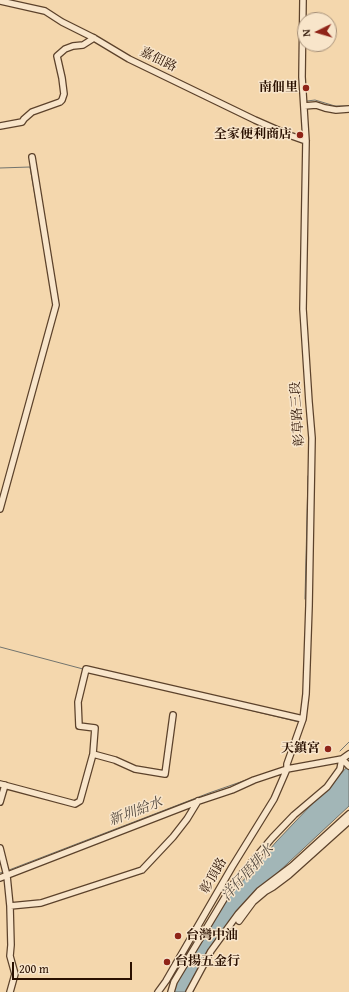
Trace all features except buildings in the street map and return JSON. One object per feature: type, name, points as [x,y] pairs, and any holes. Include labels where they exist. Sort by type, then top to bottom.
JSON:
[{"type":"street","name":"彰草路三段","points":[[303,0],[302,77],[306,141],[304,308],[312,438],[309,606],[306,694],[303,719]]},
{"type":"street","name":"嘉佃路","points":[[0,1],[45,11],[129,59],[255,120],[306,141]]},
{"type":"street","points":[[0,126],[22,122],[32,112],[60,102],[64,94],[57,56],[69,47],[83,44],[94,38]]},
{"type":"street","points":[[304,106],[316,105],[331,109],[349,109]]},
{"type":"street","points":[[0,509],[56,305],[32,157]]},
{"type":"street","points":[[0,802],[3,785],[75,804],[80,802],[93,754],[95,728],[79,726],[78,702],[86,669],[303,719]]},
{"type":"street","points":[[93,754],[115,760],[135,769],[165,774],[173,715]]},
{"type":"street","name":"彰頂路","points":[[158,992],[274,799],[287,767],[303,719]]},
{"type":"street","points":[[0,878],[5,870],[232,790],[287,767],[342,759],[349,754]]},
{"type":"street","points":[[342,759],[349,766]]},
{"type":"street","points":[[171,992],[178,976],[233,884],[282,826],[327,787],[340,769],[342,759]]},
{"type":"street","points":[[10,906],[41,903],[142,870],[173,837],[199,801]]},
{"type":"street","points":[[189,992],[211,951],[238,914],[260,891],[292,866],[349,814]]},
{"type":"street","points":[[239,921],[253,902],[289,875],[349,821]]},
{"type":"street","points":[[0,848],[10,906],[10,956],[15,974],[10,992]]},
{"type":"shaded area","points":[[349,765],[349,806],[258,891],[211,950],[193,992],[172,992],[175,983],[223,904],[276,842]]},
{"type":"waterway","points":[[307,101],[315,100],[335,106],[349,106]]},
{"type":"waterway","points":[[0,168],[30,167],[46,259]]},
{"type":"waterway","points":[[0,498],[47,327]]},
{"type":"waterway","points":[[305,599],[308,476]]},
{"type":"waterway","points":[[0,647],[83,669]]},
{"type":"waterway","points":[[183,694],[299,722]]},
{"type":"waterway","points":[[340,751],[349,742]]},
{"type":"waterway","name":"新圳給水","points":[[9,870],[249,779]]},
{"type":"waterway","name":"新圳給水","points":[[0,873],[4,872]]},
{"type":"place","name":"南佃里","points":[[306,88]]},
{"type":"place","name":"全家便利商店","points":[[300,135]]},
{"type":"place","name":"天鎮宮","points":[[328,749]]},
{"type":"place","name":"台灣中油","points":[[178,936]]},
{"type":"place","name":"台揚五金行","points":[[167,962]]},
{"type":"water label","name":"洋仔厝排水","points":[[248,873]]}]
